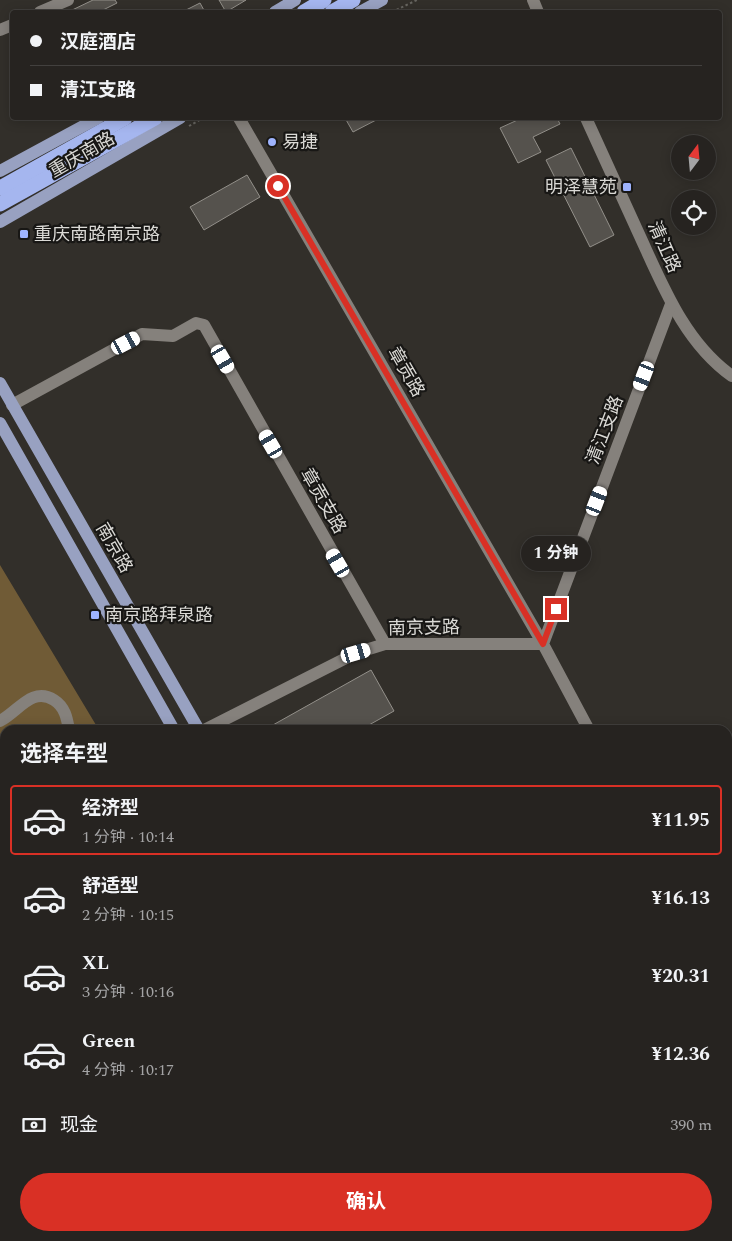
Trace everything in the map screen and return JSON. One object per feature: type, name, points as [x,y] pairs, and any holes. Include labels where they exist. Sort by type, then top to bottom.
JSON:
[{"type":"highway","points":[[307,10],[324,0]]},
{"type":"highway","points":[[336,10],[353,0]]},
{"type":"highway","points":[[0,188],[121,120]]},
{"type":"highway","points":[[0,204],[151,120]]},
{"type":"main road","points":[[278,10],[295,0]]},
{"type":"main road","points":[[364,10],[382,0]]},
{"type":"main road","name":"重庆南路","points":[[0,171],[94,120]]},
{"type":"main road","name":"重庆南路","points":[[0,222],[177,120]]},
{"type":"main road","name":"南京路","points":[[0,383],[195,725]]},
{"type":"main road","points":[[0,422],[171,725]]},
{"type":"street","points":[[45,10],[68,0]]},
{"type":"street","name":"章贡路","points":[[240,120],[543,644]]},
{"type":"street","name":"清江路","points":[[587,120],[671,304],[696,341],[720,368],[732,376]]},
{"type":"street","name":"清江支路","points":[[543,644],[671,304]]},
{"type":"street","name":"章贡支路","points":[[12,405],[142,334],[173,336],[196,323],[204,326],[385,644]]},
{"type":"street","name":"南京支路","points":[[214,725],[356,653],[385,644],[543,644]]},
{"type":"street","points":[[543,644],[587,725]]},
{"type":"street","points":[[0,721],[28,700],[39,695],[46,695],[62,707],[67,725]]},
{"type":"path","points":[[396,10],[416,0]]},
{"type":"shaded area","points":[[0,565],[96,725],[0,725]]},
{"type":"building","points":[[93,0],[115,0],[117,3],[103,10],[72,10]]},
{"type":"building","points":[[219,0],[246,0],[229,10],[225,10]]},
{"type":"building","points":[[200,3],[204,10],[186,10]]},
{"type":"building","points":[[346,120],[376,120],[353,132]]},
{"type":"building","points":[[518,120],[558,120],[560,124],[533,137],[541,152],[518,163],[500,128]]},
{"type":"building","points":[[571,148],[614,235],[590,247],[546,160]]},
{"type":"building","points":[[247,175],[260,197],[204,230],[190,207]]},
{"type":"building","points":[[371,670],[394,711],[369,725],[273,725]]},
{"type":"place","name":"易捷","points":[[272,142]]},
{"type":"place","name":"明泽慧苑","points":[[627,187]]},
{"type":"place","name":"重庆南路南京路","points":[[24,234]]},
{"type":"place","name":"南京路拜泉路","points":[[95,615]]},
{"type":"route","points":[[278,186],[543,644],[556,609]]}]
